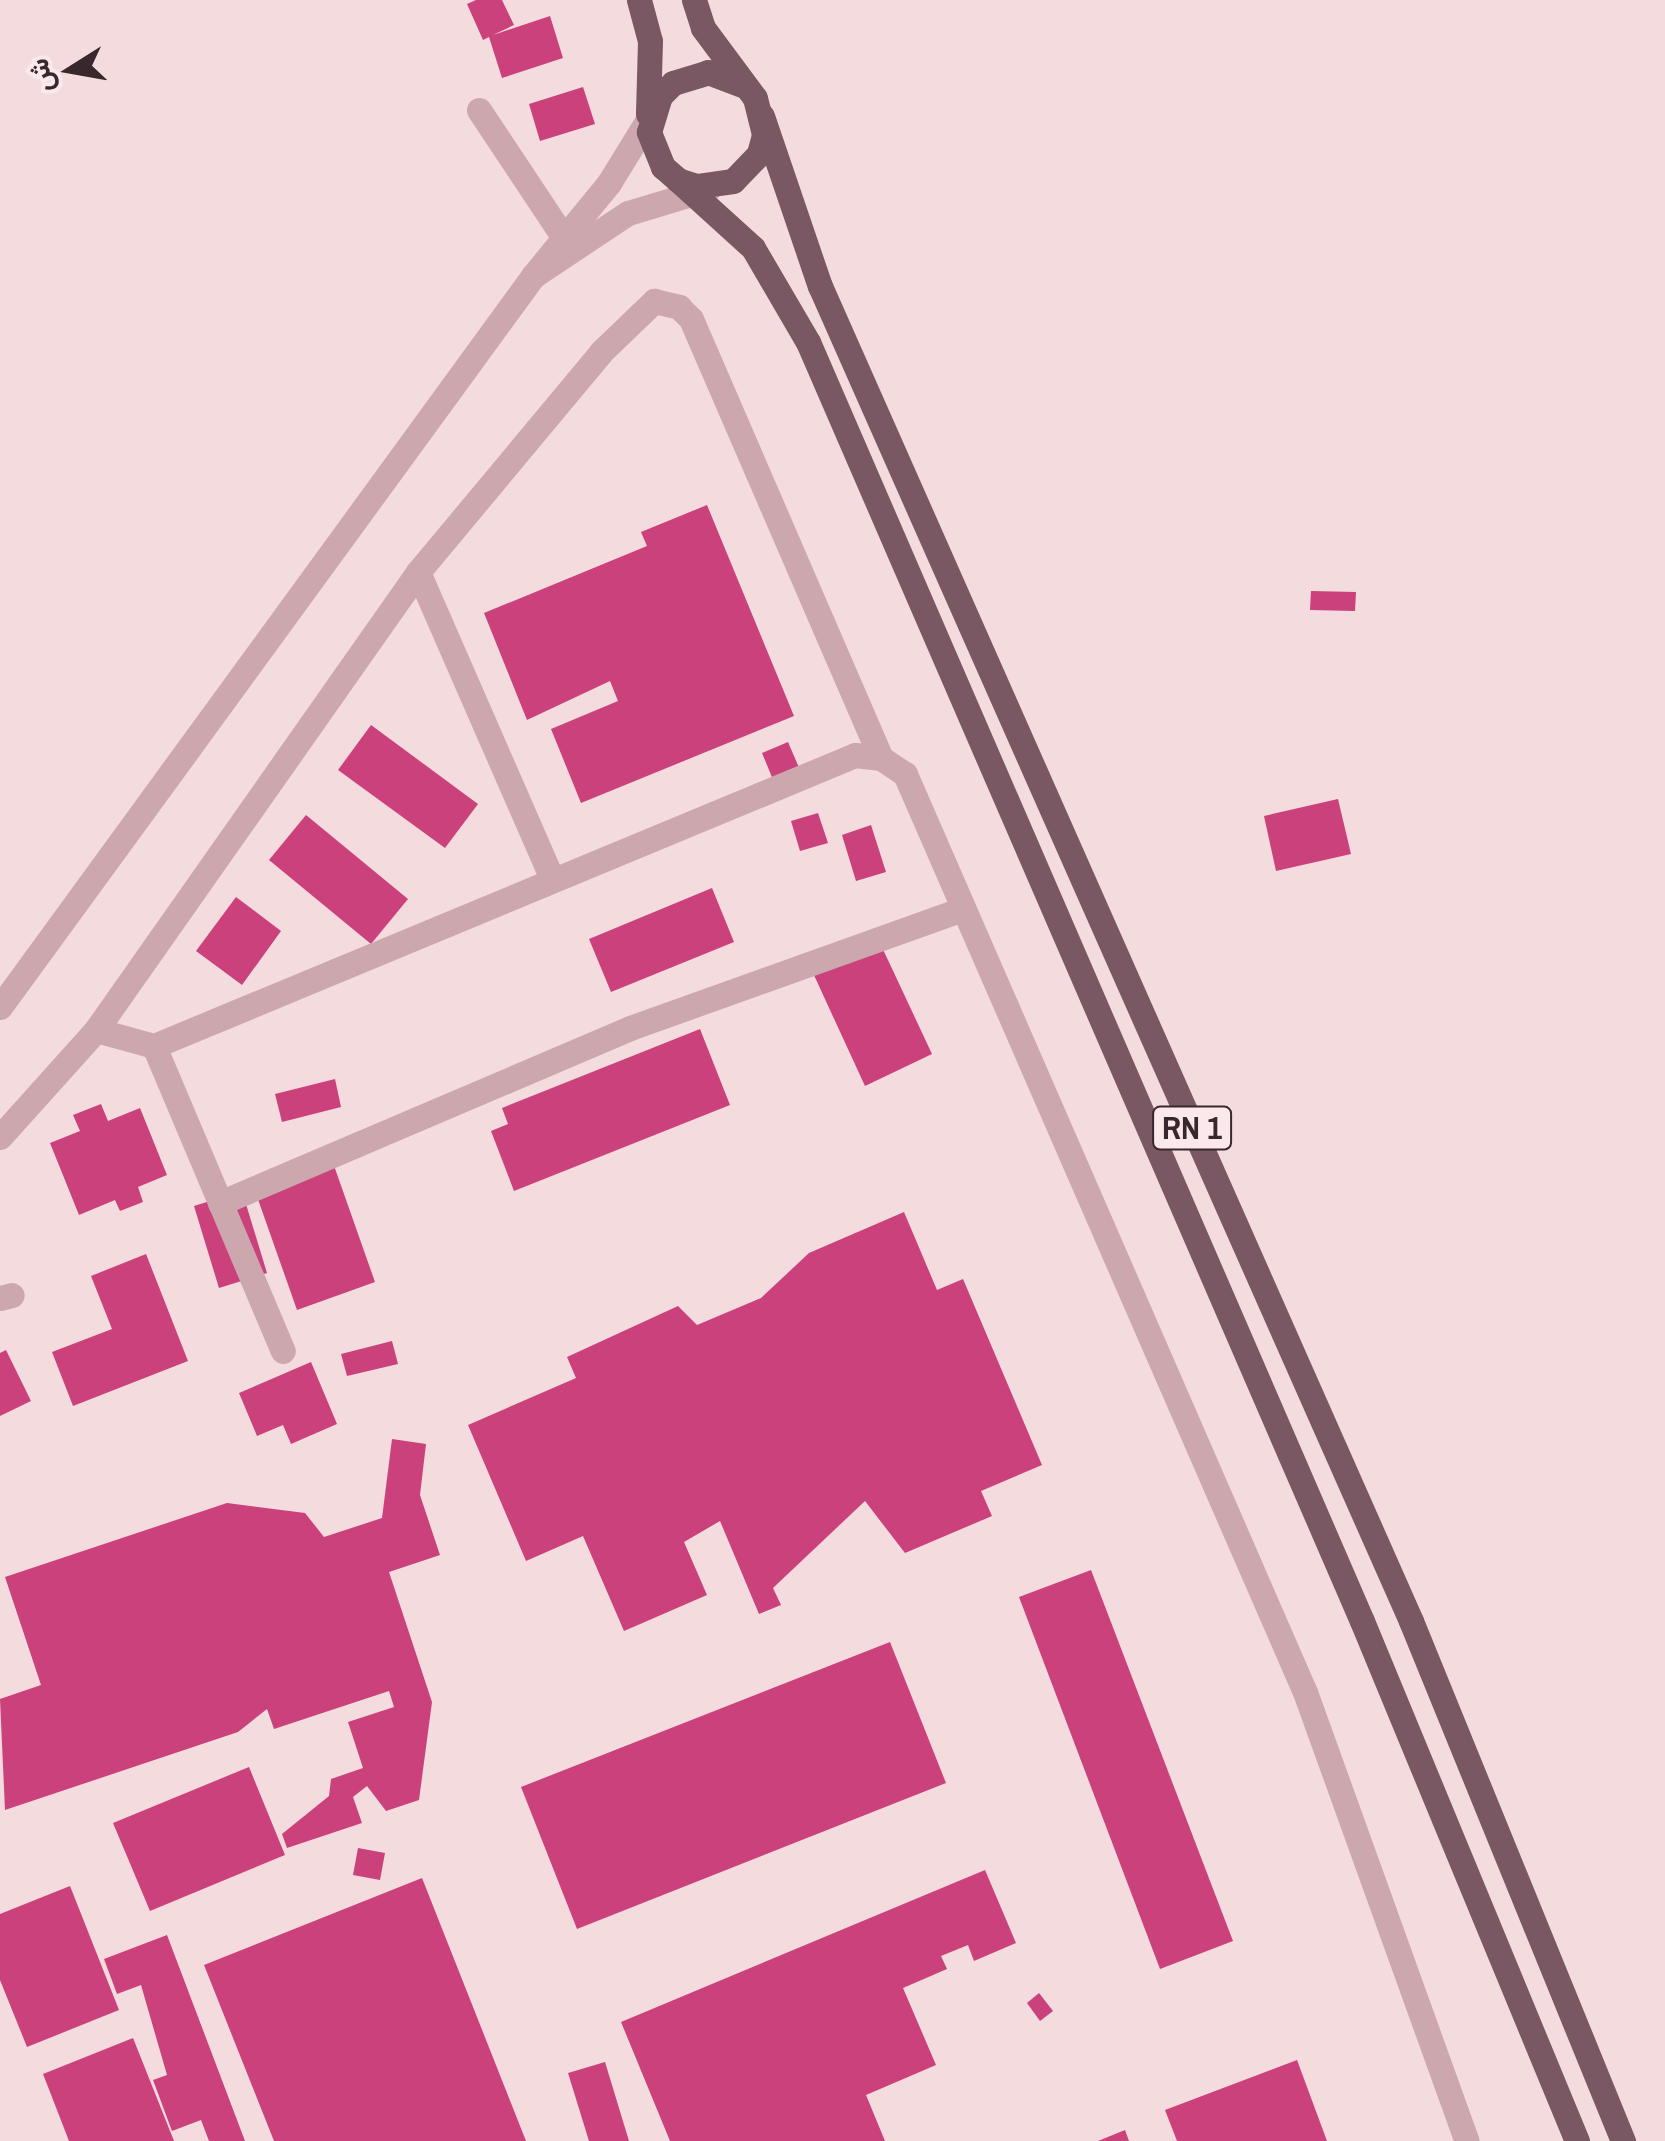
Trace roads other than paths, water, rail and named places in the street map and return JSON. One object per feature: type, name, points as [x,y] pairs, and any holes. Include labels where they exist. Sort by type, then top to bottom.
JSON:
[{"type":"main road","points":[[639,0],[650,41],[650,122],[663,167],[695,186],[748,170],[759,154],[762,116],[703,28],[694,0]]},
{"type":"main road","points":[[650,122],[660,96],[690,75],[708,72],[742,85]]},
{"type":"main road","name":"RN 1","points":[[762,116],[820,286],[1412,1620],[1622,2141]]},
{"type":"main road","name":"RN 1","points":[[695,186],[753,248],[808,342],[1370,1639],[1577,2141]]},
{"type":"street","points":[[479,110],[567,243]]},
{"type":"street","points":[[0,1007],[533,276],[567,243],[650,122]]},
{"type":"street","points":[[567,243],[695,186]]},
{"type":"street","points":[[0,1138],[96,1030],[418,572],[640,311],[654,302],[679,307],[691,319],[881,758]]},
{"type":"street","points":[[418,572],[552,880]]},
{"type":"street","points":[[96,1030],[154,1046],[854,755],[881,758],[905,774],[1304,1692],[1467,2141]]},
{"type":"street","points":[[220,1202],[630,1028],[963,909]]},
{"type":"street","points":[[154,1046],[283,1351]]}]
